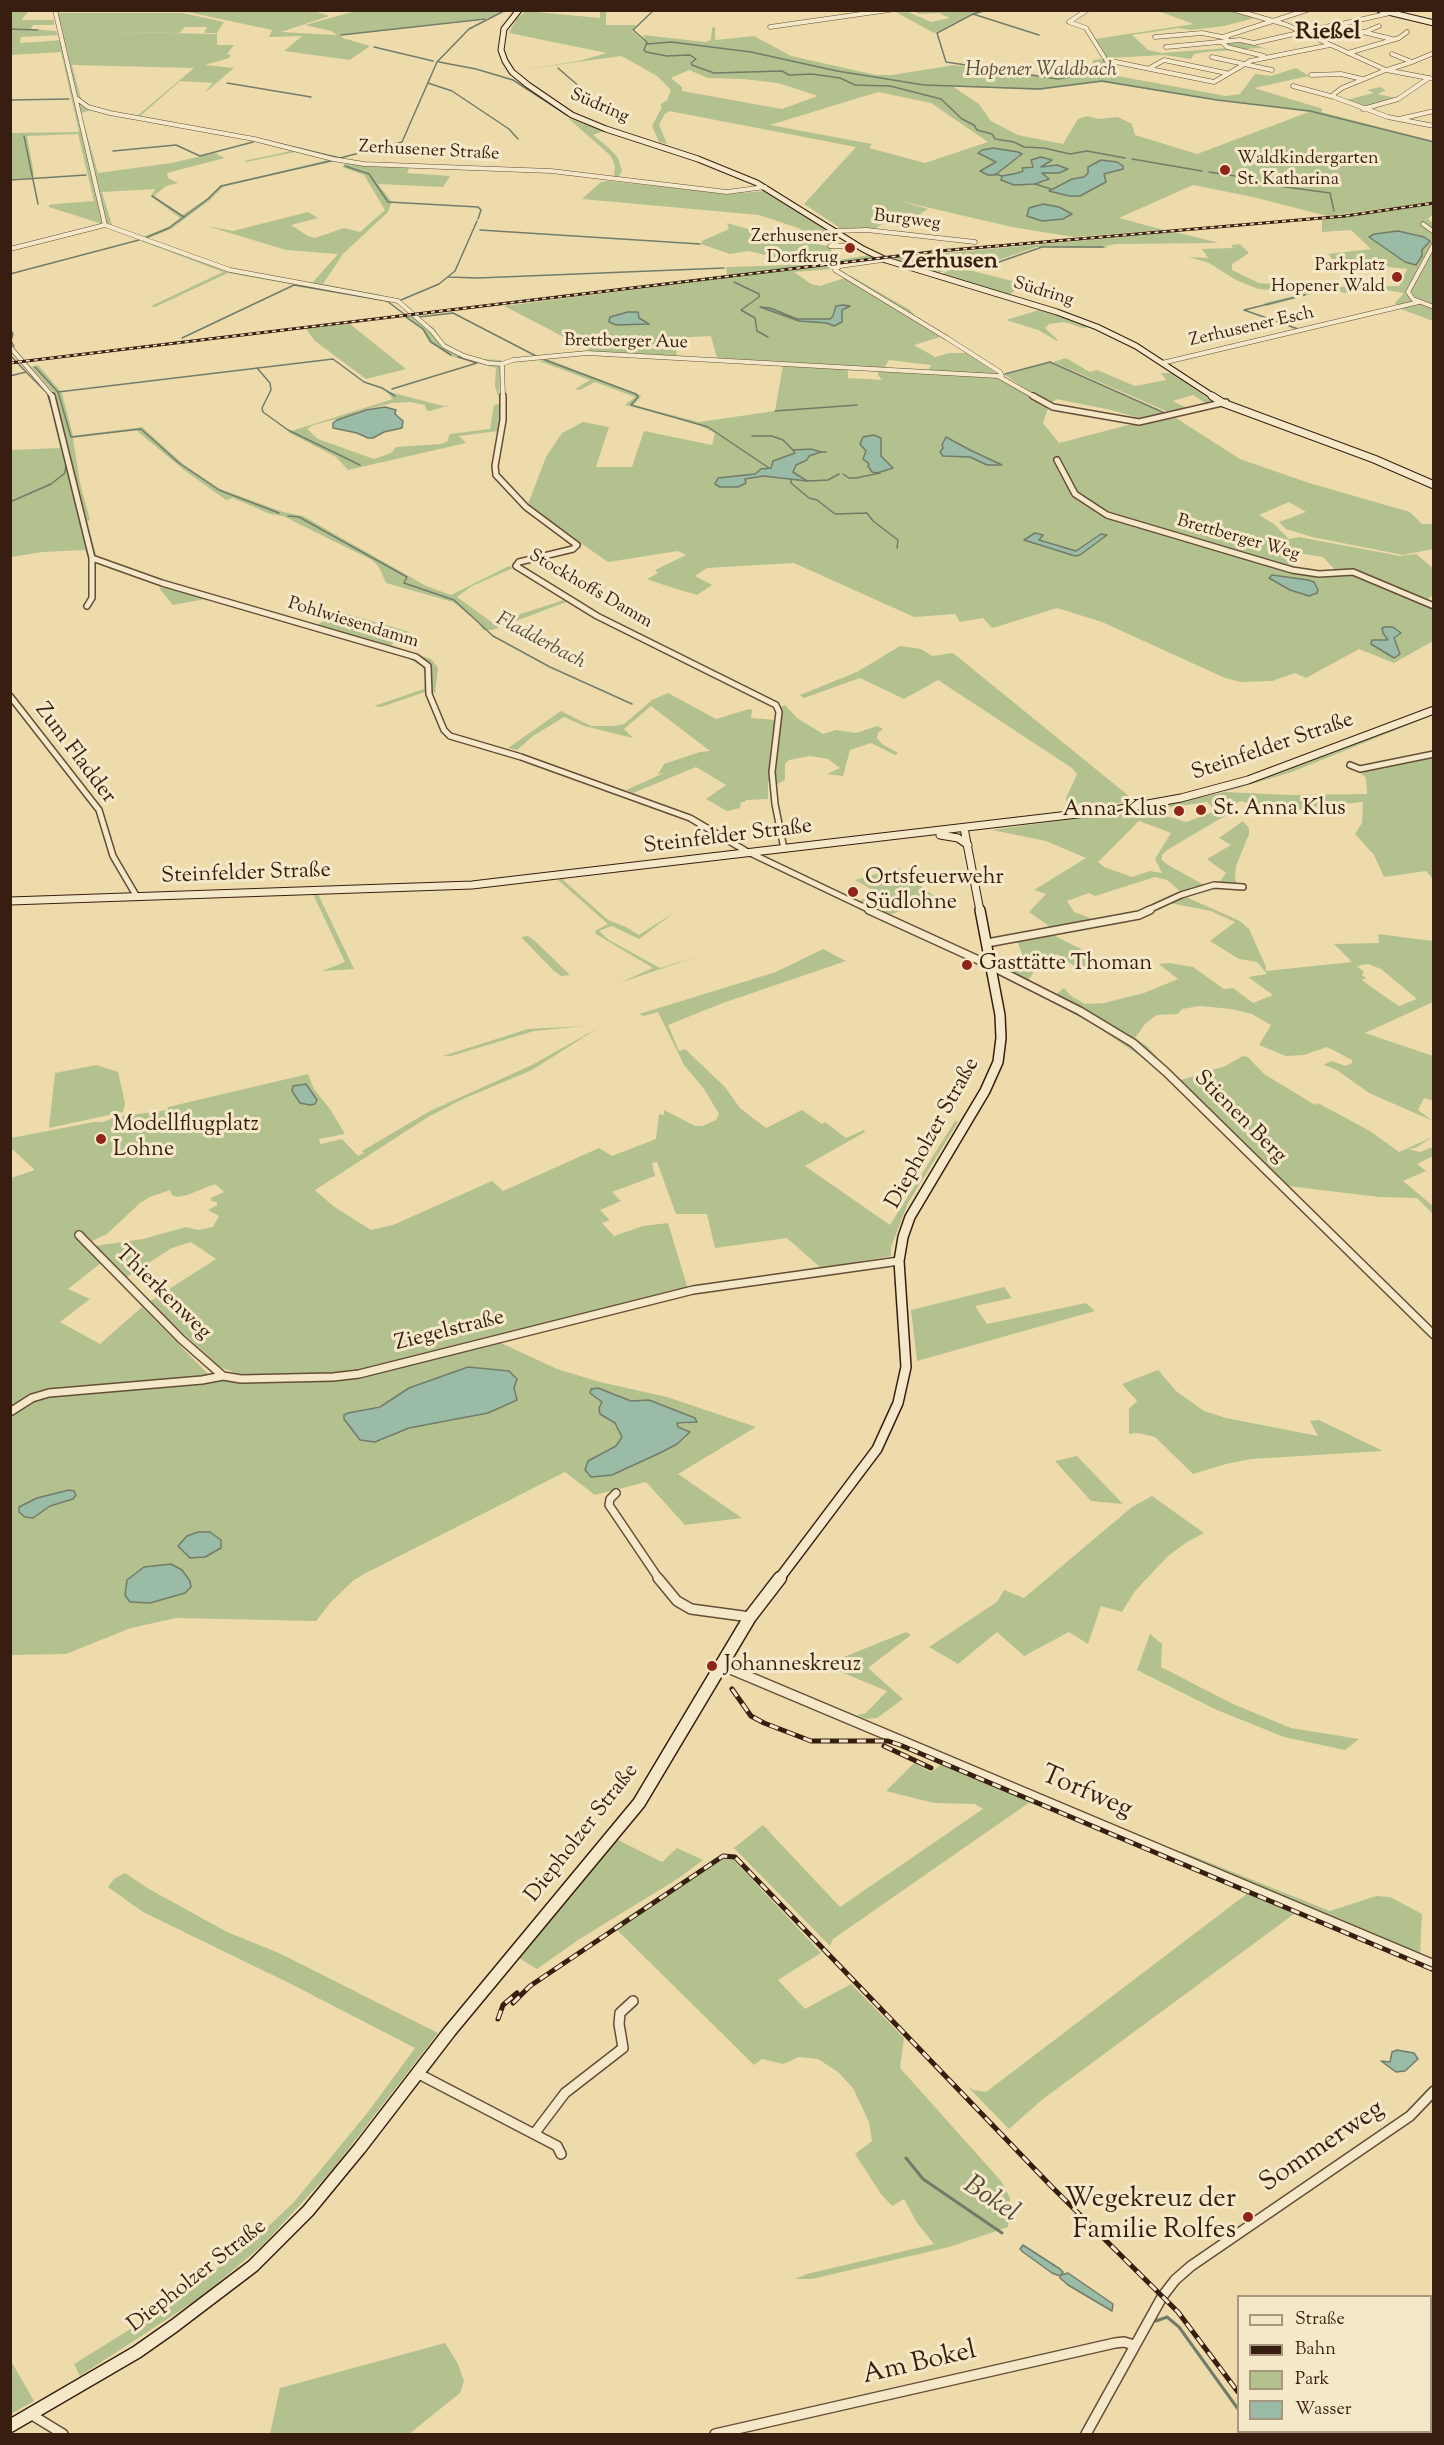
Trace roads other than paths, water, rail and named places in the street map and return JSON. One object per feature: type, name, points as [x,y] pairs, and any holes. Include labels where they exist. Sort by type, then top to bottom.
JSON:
[{"type":"main road","name":"Südring","points":[[519,10],[504,29],[501,50],[512,72],[558,107],[587,121],[698,159],[765,187],[858,246],[887,260],[1078,320],[1118,337],[1225,402],[1374,459],[1434,485]]},
{"type":"main road","points":[[1380,10],[1434,23]]},
{"type":"main road","name":"Steinfelder Straße","points":[[10,901],[472,885],[1120,809],[1215,790],[1271,772],[1434,710]]},
{"type":"main road","name":"Diepholzer Straße","points":[[10,2426],[137,2352],[206,2303],[253,2265],[308,2211],[417,2073],[639,1803],[658,1775],[750,1617],[877,1449],[894,1413],[903,1382],[906,1351],[899,1261],[903,1237],[910,1217],[985,1091],[998,1062],[1001,1038],[1000,1015],[964,828]]},
{"type":"main road","points":[[915,834],[952,836],[968,845]]},
{"type":"street","points":[[10,249],[105,225],[55,10]]},
{"type":"street","points":[[770,27],[889,10]]},
{"type":"street","points":[[1087,10],[1069,22],[1086,28],[1105,58],[1214,82],[1244,64],[1264,56],[1330,45]]},
{"type":"street","points":[[1234,10],[1275,21],[1387,70],[1431,79]]},
{"type":"street","points":[[1223,40],[1308,10]]},
{"type":"street","points":[[1166,47],[1223,40],[1254,43],[1390,13]]},
{"type":"street","points":[[1337,25],[1392,39]]},
{"type":"street","points":[[1353,37],[1379,26]]},
{"type":"street","points":[[1348,54],[1399,38],[1407,32]]},
{"type":"street","points":[[1155,37],[1202,33],[1223,40],[1230,48],[1264,56]]},
{"type":"street","points":[[1180,35],[1191,45]]},
{"type":"street","points":[[1334,97],[1334,94],[1342,88],[1362,79],[1434,53]]},
{"type":"street","points":[[1392,54],[1412,62]]},
{"type":"street","points":[[1212,57],[1272,69]]},
{"type":"street","points":[[1150,68],[1164,60],[1226,74]]},
{"type":"street","points":[[1311,75],[1341,74],[1362,79]]},
{"type":"street","points":[[1363,108],[1398,99],[1431,79]]},
{"type":"street","points":[[1293,86],[1334,97],[1397,120],[1434,126]]},
{"type":"street","name":"Zerhusener Straße","points":[[76,98],[82,104],[96,110],[364,164],[551,171],[727,192],[765,187]]},
{"type":"street","name":"Zerhusener Straße","points":[[79,111],[96,110]]},
{"type":"street","points":[[1397,120],[1434,111]]},
{"type":"street","points":[[1423,224],[1434,232]]},
{"type":"street","name":"Brettberger Aue","points":[[105,225],[230,270],[398,301],[432,331],[438,342],[450,350],[476,360],[502,364],[534,357],[587,353],[1002,376]]},
{"type":"street","name":"Burgweg","points":[[835,231],[867,230],[975,242]]},
{"type":"street","points":[[1434,244],[1408,292],[1409,296],[1419,302],[1434,307]]},
{"type":"street","points":[[830,246],[858,246]]},
{"type":"street","name":"Brettberger Aue","points":[[887,260],[840,266],[835,270],[947,338],[1000,372],[1002,376],[1053,407],[1139,422],[1225,402]]},
{"type":"street","name":"Zerhusener Esch","points":[[1162,363],[1419,302]]},
{"type":"street","points":[[10,347],[52,395],[92,558],[92,598],[87,606]]},
{"type":"street","name":"Stockhoffs Damm","points":[[502,364],[504,420],[495,466],[496,475],[526,507],[578,545],[573,549],[516,562],[516,566],[597,616],[776,705],[779,712],[772,772],[775,804],[784,849]]},
{"type":"street","name":"Brettberger Weg","points":[[1057,460],[1075,494],[1107,515],[1292,570],[1319,574],[1353,572],[1434,606]]},
{"type":"street","name":"Pohlwiesendamm","points":[[92,558],[162,583],[416,657],[428,666],[429,694],[444,730],[450,736],[521,757],[679,813],[709,827],[752,853]]},
{"type":"street","name":"Zum Fladder","points":[[10,696],[99,810],[113,856],[137,897]]},
{"type":"street","points":[[1350,765],[1360,769],[1434,754]]},
{"type":"street","name":"Stienen Berg","points":[[752,853],[858,906],[991,966],[1080,1011],[1133,1043],[1167,1071],[1434,1335]]},
{"type":"street","points":[[987,943],[1139,915],[1181,896],[1214,885],[1243,887]]},
{"type":"street","name":"Thierkenweg","points":[[79,1235],[181,1339],[223,1376]]},
{"type":"street","name":"Ziegelstraße","points":[[10,1412],[32,1398],[49,1393],[202,1380],[223,1376],[241,1379],[333,1377],[359,1374],[693,1290],[899,1261]]},
{"type":"street","points":[[616,1493],[609,1505],[663,1585],[677,1600],[691,1609],[750,1617]]},
{"type":"street","name":"Torfweg","points":[[721,1665],[1434,1965]]},
{"type":"street","points":[[534,2134],[565,2093],[623,2049],[619,2024],[620,2013],[633,2001]]},
{"type":"street","points":[[417,2073],[557,2146],[561,2154]]},
{"type":"street","name":"Sommerweg","points":[[1086,2434],[1165,2292],[1191,2266],[1403,2121],[1434,2091]]},
{"type":"street","name":"Am Bokel","points":[[715,2434],[1115,2343],[1124,2342],[1134,2345]]},
{"type":"street","points":[[32,2415],[63,2434]]},
{"type":"water","points":[[993,148],[1022,154],[995,175],[988,175],[980,171],[996,162],[978,153]]},
{"type":"water","points":[[1041,157],[1052,160],[1041,167],[1057,165],[1068,169],[1059,173],[1042,173],[1049,179],[1035,184],[1014,185],[1001,180],[1002,176],[1023,171],[1022,168],[1033,167],[1031,160]]},
{"type":"water","points":[[1101,160],[1117,162],[1123,166],[1123,169],[1104,174],[1106,182],[1080,196],[1049,191],[1072,179],[1084,177],[1088,173],[1088,167]]},
{"type":"water","points":[[1043,204],[1059,207],[1072,214],[1063,219],[1042,221],[1027,216],[1029,208]]},
{"type":"water","points":[[1398,231],[1424,237],[1430,241],[1422,250],[1422,256],[1416,265],[1405,262],[1369,237],[1374,234]]},
{"type":"water","points":[[836,306],[850,306],[842,310],[842,322],[834,326],[827,323],[799,321],[760,307],[770,308],[797,319],[830,319]]},
{"type":"water","points":[[638,312],[639,318],[649,324],[616,325],[609,322],[610,317]]},
{"type":"water","points":[[385,407],[396,410],[395,414],[403,421],[402,428],[368,438],[333,428],[333,423],[337,420],[366,410]]},
{"type":"water","points":[[874,435],[881,438],[881,456],[893,468],[877,473],[872,472],[869,464],[863,459],[866,451],[860,444],[863,437]]},
{"type":"water","points":[[946,437],[1002,465],[987,465],[970,457],[943,456],[940,452]]},
{"type":"water","points":[[811,449],[821,452],[809,456],[807,460],[796,465],[793,472],[807,481],[763,476],[745,479],[746,483],[738,487],[720,487],[715,484],[718,478],[755,474],[761,469],[771,468],[773,461],[795,453],[793,450]]},
{"type":"water","points":[[1035,533],[1043,535],[1039,540],[1076,551],[1101,534],[1107,535],[1080,555],[1075,556],[1024,540]]},
{"type":"water","points":[[1272,575],[1314,582],[1317,593],[1309,596],[1290,590],[1269,578]]},
{"type":"water","points":[[1393,627],[1401,633],[1394,638],[1400,654],[1394,658],[1371,644],[1372,640],[1388,640],[1383,633],[1382,628]]},
{"type":"water","points":[[306,1084],[317,1100],[315,1104],[300,1103],[292,1091],[293,1086]]},
{"type":"water","points":[[468,1367],[509,1371],[517,1379],[514,1388],[517,1400],[488,1413],[409,1428],[375,1442],[360,1440],[344,1419],[344,1415],[348,1413],[380,1407],[409,1388]]},
{"type":"water","points":[[598,1388],[631,1401],[649,1400],[695,1418],[697,1422],[677,1423],[678,1427],[690,1432],[677,1444],[662,1452],[612,1475],[591,1477],[585,1470],[588,1461],[616,1446],[622,1437],[615,1423],[600,1414],[599,1408],[602,1402],[590,1393],[591,1389]]},
{"type":"water","points":[[69,1490],[74,1491],[76,1495],[73,1499],[50,1506],[33,1518],[25,1517],[19,1512],[19,1507],[37,1498]]},
{"type":"water","points":[[198,1532],[210,1532],[221,1540],[221,1548],[205,1557],[190,1558],[178,1546],[187,1536]]},
{"type":"water","points":[[171,1564],[182,1570],[190,1581],[191,1587],[185,1593],[150,1603],[130,1602],[125,1595],[127,1580],[144,1567]]},
{"type":"water","points":[[1397,2050],[1414,2053],[1418,2059],[1405,2071],[1396,2072],[1381,2061],[1390,2062],[1392,2052]]},
{"type":"water","points":[[1023,2245],[1060,2269],[1063,2272],[1061,2275],[1068,2273],[1113,2304],[1112,2311],[1068,2285],[1060,2276],[1052,2273],[1023,2252],[1020,2249]]},
{"type":"waterway","points":[[264,140],[340,158],[402,142],[437,62],[469,29],[506,10]]},
{"type":"waterway","points":[[654,10],[633,30],[647,42],[644,50],[646,52],[667,56],[690,55],[696,59],[691,63],[692,65],[714,73],[782,71],[789,75],[812,74],[840,78],[855,85],[890,86],[941,99],[962,119],[974,125],[977,130],[992,134],[995,139],[1014,142],[1024,147],[1044,148],[1070,154],[1087,151],[1125,158]]},
{"type":"waterway","points":[[973,14],[987,10]]},
{"type":"waterway","points":[[973,14],[1039,35]]},
{"type":"waterway","points":[[973,14],[937,33],[946,62],[1058,79],[1084,74]]},
{"type":"waterway","points":[[341,35],[485,19]]},
{"type":"waterway","points":[[10,29],[38,30]]},
{"type":"waterway","name":"Hopener Waldbach","points":[[647,44],[671,42],[751,52],[837,71],[924,85],[1039,89],[1102,81],[1217,100],[1310,111],[1434,142]]},
{"type":"waterway","points":[[374,47],[433,61]]},
{"type":"waterway","points":[[439,62],[476,69],[513,80],[567,115]]},
{"type":"waterway","points":[[558,68],[612,115]]},
{"type":"waterway","points":[[227,83],[311,97]]},
{"type":"waterway","points":[[428,83],[452,91],[509,129],[518,139]]},
{"type":"waterway","points":[[10,100],[69,99]]},
{"type":"waterway","points":[[24,136],[33,179]]},
{"type":"waterway","points":[[113,151],[176,145],[200,156],[253,142]]},
{"type":"waterway","points":[[1132,159],[1202,171]]},
{"type":"waterway","name":"Fladderbach","points":[[184,217],[221,186],[331,161]]},
{"type":"waterway","points":[[345,166],[369,174],[388,202],[478,207],[481,210],[478,219]]},
{"type":"waterway","points":[[1209,172],[1249,178]]},
{"type":"waterway","points":[[995,174],[1002,176]]},
{"type":"waterway","points":[[33,179],[86,175]]},
{"type":"waterway","points":[[1254,178],[1264,184],[1330,193],[1334,211]]},
{"type":"waterway","points":[[10,180],[33,179]]},
{"type":"waterway","points":[[33,179],[38,204]]},
{"type":"waterway","points":[[1035,184],[1051,189]]},
{"type":"waterway","points":[[152,196],[184,217]]},
{"type":"waterway","name":"Fladderbach","points":[[145,238],[169,228],[184,217]]},
{"type":"waterway","points":[[401,300],[439,284],[455,271],[477,221]]},
{"type":"waterway","points":[[480,230],[700,244]]},
{"type":"waterway","name":"Fladderbach","points":[[10,274],[139,240]]},
{"type":"waterway","points":[[982,268],[1042,247],[1103,247]]},
{"type":"waterway","points":[[448,277],[478,278],[724,268]]},
{"type":"waterway","points":[[734,282],[759,294],[759,297],[741,310],[755,318],[757,331],[768,337]]},
{"type":"waterway","points":[[182,338],[294,285],[387,301],[404,314]]},
{"type":"waterway","points":[[1298,329],[1244,310],[1305,295]]},
{"type":"waterway","points":[[419,317],[453,313],[536,356]]},
{"type":"waterway","points":[[406,317],[423,329],[431,342],[451,355]]},
{"type":"waterway","name":"Fladderbach","points":[[10,328],[13,334],[11,341],[14,346]]},
{"type":"waterway","name":"Fladderbach","points":[[10,355],[26,372]]},
{"type":"waterway","points":[[392,389],[477,363],[458,357]]},
{"type":"waterway","points":[[257,368],[333,359],[364,382],[382,388],[395,396]]},
{"type":"waterway","points":[[545,360],[636,394],[638,397],[631,405],[708,427],[769,468]]},
{"type":"waterway","points":[[1005,374],[1050,362],[1167,414]]},
{"type":"waterway","name":"Fladderbach","points":[[35,367],[58,392]]},
{"type":"waterway","points":[[58,392],[257,368]]},
{"type":"waterway","points":[[257,368],[270,383],[271,390],[262,408],[263,412],[288,430],[360,465]]},
{"type":"waterway","points":[[10,376],[26,372]]},
{"type":"waterway","points":[[26,372],[47,393],[52,408]]},
{"type":"waterway","name":"Fladderbach","points":[[58,392],[71,437],[141,429],[179,463],[219,490],[279,513]]},
{"type":"waterway","points":[[775,411],[857,405]]},
{"type":"waterway","points":[[752,436],[772,436],[783,440],[793,450]]},
{"type":"waterway","points":[[821,452],[826,452]]},
{"type":"waterway","points":[[10,502],[51,484],[65,473],[66,463]]},
{"type":"waterway","points":[[843,474],[849,478],[856,478],[880,473]]},
{"type":"waterway","points":[[807,481],[828,480],[839,474]]},
{"type":"waterway","points":[[791,479],[791,483],[809,498],[817,500],[835,514],[867,513],[873,521],[898,540],[897,548]]},
{"type":"waterway","name":"Fladderbach","points":[[288,516],[299,517],[407,577],[404,583],[454,600],[493,636],[550,667],[632,704]]},
{"type":"waterway","name":"Bokel","points":[[906,2158],[923,2179],[1002,2233]]},
{"type":"waterway","name":"Bokel","points":[[1156,2321],[1167,2317],[1179,2327],[1237,2408]]},
{"type":"railway","points":[[10,363],[939,251],[1345,216],[1434,203]]},
{"type":"railway","points":[[732,1689],[751,1716],[764,1723],[811,1741],[888,1741],[900,1745],[1434,1970]]},
{"type":"railway","points":[[884,1746],[931,1768]]},
{"type":"railway","points":[[513,2003],[530,1986],[723,1856],[735,1857],[1052,2187],[1178,2312],[1237,2391]]},
{"type":"railway","points":[[498,2019],[503,2005],[517,1993]]},
{"type":"place","name":"Waldkindergarten St. Katharina","points":[[1225,170]]},
{"type":"place","name":"Zerhusener Dorfkrug","points":[[850,248]]},
{"type":"place","name":"Parkplatz Hopener Wald","points":[[1397,277]]},
{"type":"place","name":"St. Anna Klus","points":[[1201,810]]},
{"type":"place","name":"Anna-Klus","points":[[1179,811]]},
{"type":"place","name":"Ortsfeuerwehr Südlohne","points":[[853,892]]},
{"type":"place","name":"Gasttätte Thoman","points":[[967,965]]},
{"type":"place","name":"Modellflugplatz Lohne","points":[[101,1139]]},
{"type":"place","name":"Johanneskreuz","points":[[712,1666]]},
{"type":"place","name":"Wegekreuz der Familie Rolfes","points":[[1248,2217]]},
{"type":"district","name":"Rießel","points":[[1328,34]]},
{"type":"district","name":"Zerhusen","points":[[950,263]]}]
